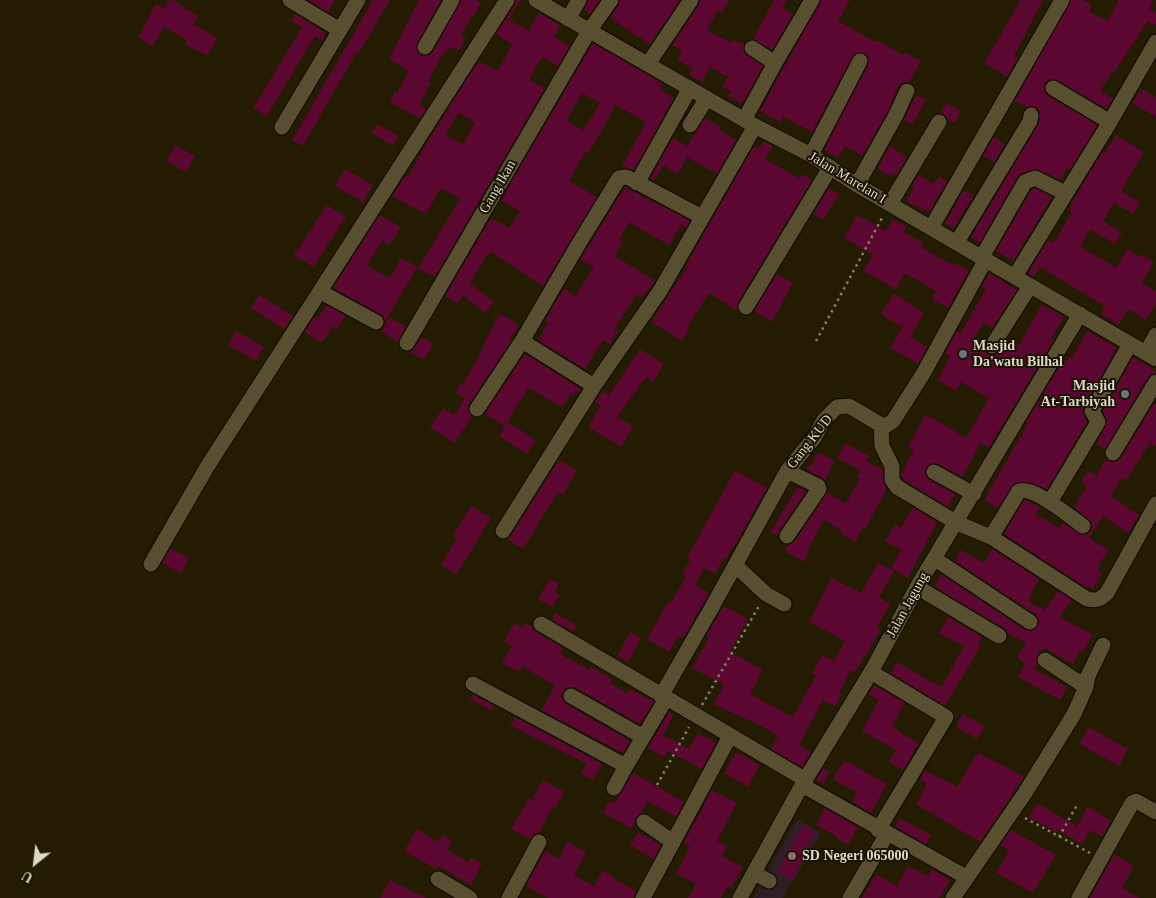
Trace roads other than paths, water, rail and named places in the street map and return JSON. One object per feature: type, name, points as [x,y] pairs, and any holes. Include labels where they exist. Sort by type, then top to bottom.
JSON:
[{"type":"street","points":[[290,0],[340,30]]},
{"type":"street","points":[[282,127],[358,0]]},
{"type":"street","points":[[425,47],[452,0]]},
{"type":"street","points":[[151,564],[207,467],[507,0]]},
{"type":"street","name":"Jalan Marelan I","points":[[536,0],[750,123],[811,155],[857,185],[1151,356]]},
{"type":"street","points":[[568,19],[579,0]]},
{"type":"street","name":"Gang Ikan","points":[[407,343],[590,31],[611,0]]},
{"type":"street","points":[[648,64],[691,0]]},
{"type":"street","points":[[503,531],[594,386],[660,292],[702,217],[750,123],[775,63],[812,0]]},
{"type":"street","points":[[931,228],[1062,0]]},
{"type":"street","points":[[1015,276],[1110,122],[1156,42]]},
{"type":"street","points":[[752,48],[775,63]]},
{"type":"street","points":[[811,155],[860,61]]},
{"type":"street","points":[[637,183],[690,88]]},
{"type":"street","points":[[1052,88],[1110,122]]},
{"type":"street","points":[[857,185],[896,115],[907,91]]},
{"type":"street","points":[[690,125],[707,98]]},
{"type":"street","points":[[957,242],[1026,128],[1031,115]]},
{"type":"street","points":[[890,204],[939,122]]},
{"type":"street","points":[[746,307],[830,168]]},
{"type":"street","points":[[477,409],[522,341],[619,178],[625,177],[702,217]]},
{"type":"street","points":[[1065,193],[1035,178],[1025,182],[923,374],[893,420],[887,425],[881,425],[882,446],[892,466],[892,480],[894,484],[957,523],[991,537],[1080,595],[1095,601],[1101,599],[1107,593],[1156,504]]},
{"type":"street","points":[[992,346],[1030,286]]},
{"type":"street","points":[[321,292],[376,322]]},
{"type":"street","name":"Jalan Jagung","points":[[740,898],[804,783],[872,672],[917,587],[957,523],[1080,314]]},
{"type":"street","points":[[1151,356],[1156,335]]},
{"type":"street","points":[[522,341],[594,386]]},
{"type":"street","points":[[1050,502],[1098,422],[1092,411],[1130,344]]},
{"type":"street","points":[[1113,453],[1156,382]]},
{"type":"street","name":"Gang KUD","points":[[614,788],[787,471],[814,438],[824,420],[838,407],[849,406],[881,425]]},
{"type":"street","points":[[787,471],[818,486],[818,489],[787,536]]},
{"type":"street","points":[[934,472],[974,494]]},
{"type":"street","points":[[991,537],[1020,491],[1028,490],[1050,502],[1083,526]]},
{"type":"street","points":[[935,559],[1030,622]]},
{"type":"street","points":[[736,565],[766,594],[784,604]]},
{"type":"street","points":[[917,587],[1000,636]]},
{"type":"street","points":[[541,624],[730,736],[883,832],[966,877]]},
{"type":"street","points":[[953,898],[1013,811],[1074,714],[1086,688],[1088,676],[1103,645]]},
{"type":"street","points":[[1045,660],[1086,688]]},
{"type":"street","points":[[850,898],[883,832],[946,717],[872,672]]},
{"type":"street","points":[[473,684],[626,766]]},
{"type":"street","points":[[572,696],[643,737]]},
{"type":"street","points":[[643,898],[730,736]]},
{"type":"street","points":[[1078,898],[1132,803],[1140,802],[1156,812]]},
{"type":"street","points":[[644,822],[673,842]]},
{"type":"street","points":[[509,898],[539,842]]},
{"type":"street","points":[[754,873],[769,881]]},
{"type":"street","points":[[438,879],[470,898]]},
{"type":"place","name":"Masjid Da'watu Bilhal","points":[[963,354]]},
{"type":"place","name":"Masjid At-Tarbiyah","points":[[1125,394]]},
{"type":"place","name":"SD Negeri 065000","points":[[792,856]]}]
